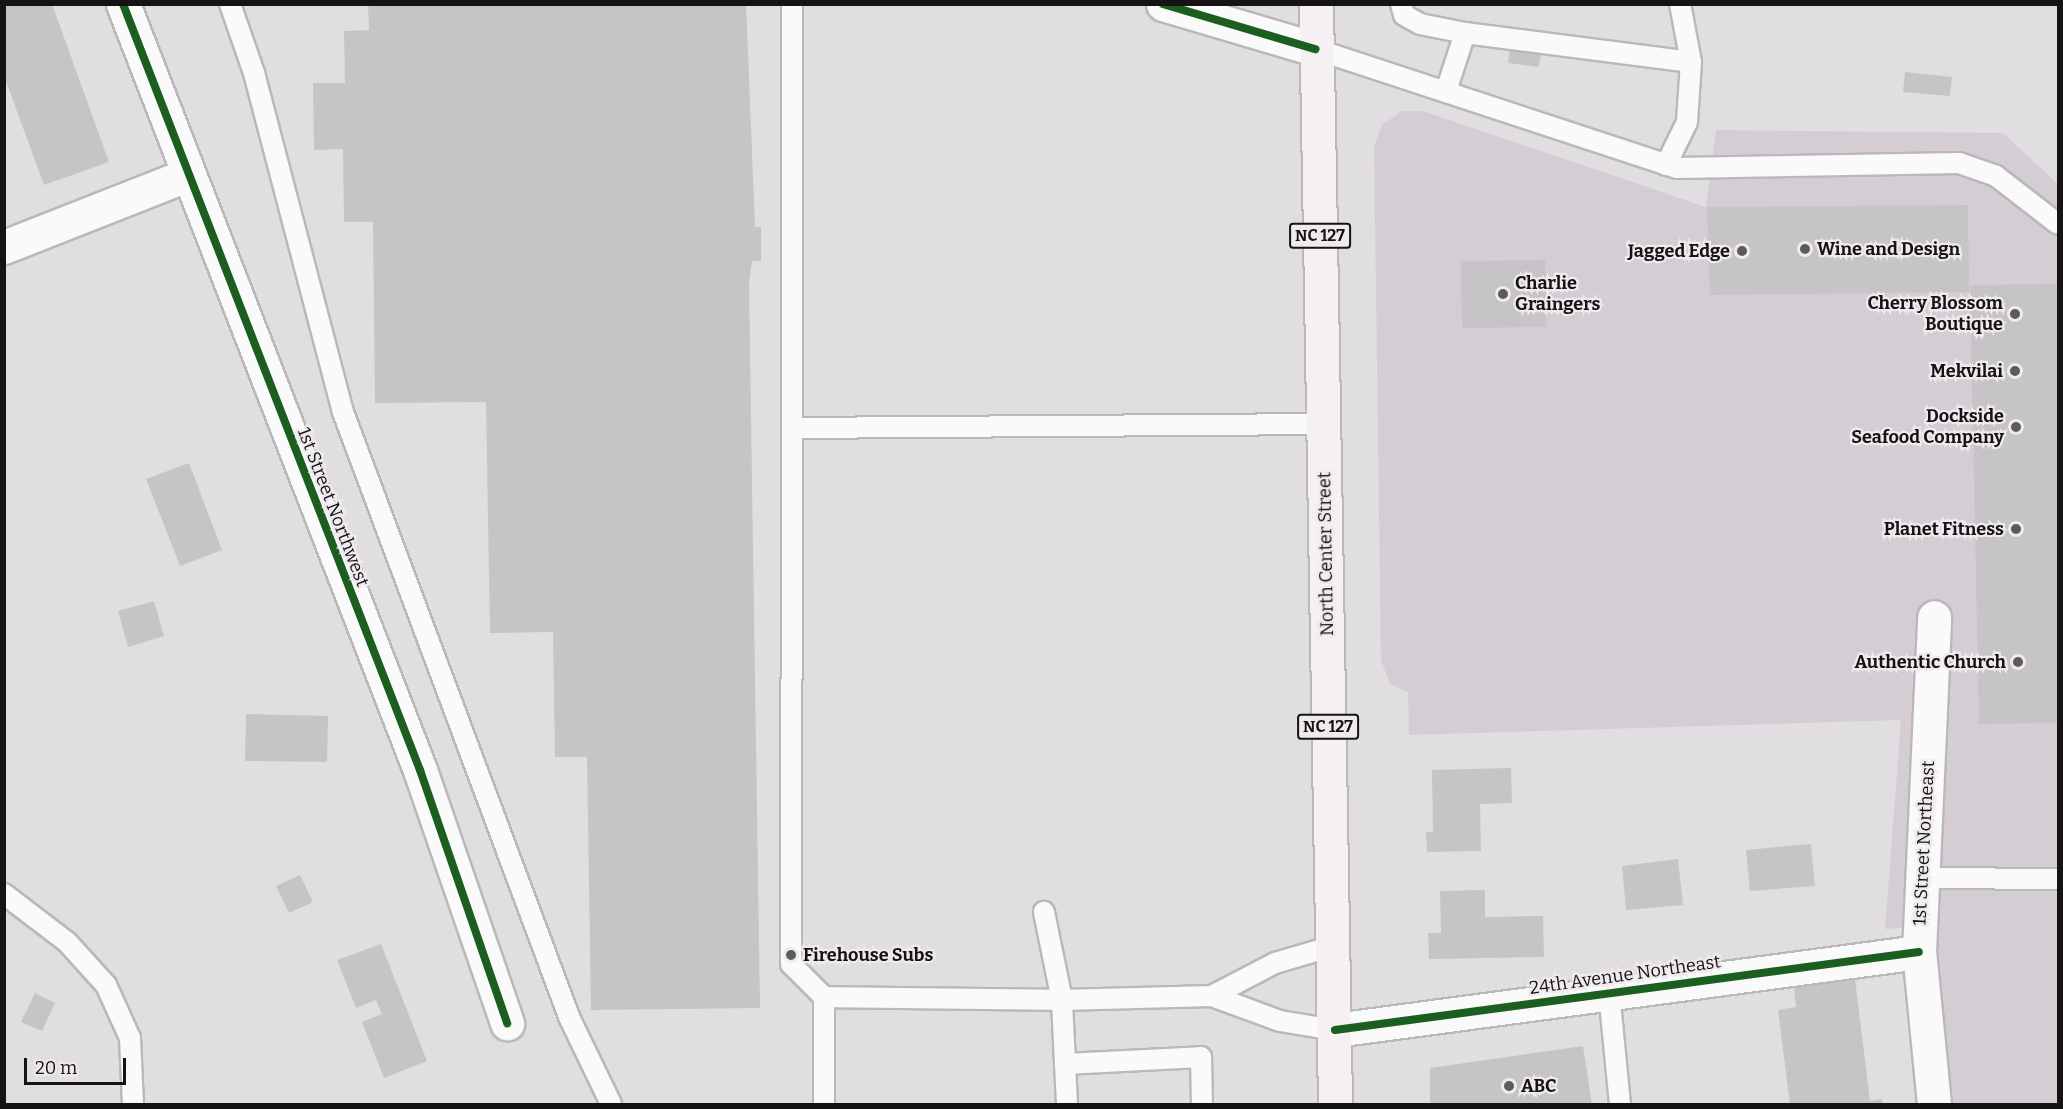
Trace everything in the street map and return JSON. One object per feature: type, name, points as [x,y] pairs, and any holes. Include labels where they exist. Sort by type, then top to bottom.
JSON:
[{"type":"main road","name":"North Center Street","points":[[1316,4],[1335,1104]]},
{"type":"street","name":"1st Street Northwest","points":[[123,4],[187,175],[420,770],[507,1023]]},
{"type":"street","points":[[1163,4],[1315,49]]},
{"type":"street","points":[[4,247],[187,175]]},
{"type":"street","name":"1st Street Northeast","points":[[1934,617],[1919,952],[1934,1104]]},
{"type":"street","name":"24th Avenue Northeast","points":[[1335,1030],[1919,952]]},
{"type":"lane","points":[[231,4],[254,73],[344,412],[570,1019],[611,1104]]},
{"type":"lane","points":[[792,4],[791,964],[824,997],[1062,1000],[1212,996],[1280,1021],[1335,1030]]},
{"type":"lane","points":[[1401,4],[1404,15],[1420,24],[1465,33],[1691,62]]},
{"type":"lane","points":[[1666,165],[1687,122],[1691,62],[1680,4]]},
{"type":"lane","points":[[1446,91],[1465,33]]},
{"type":"lane","points":[[1315,49],[1666,165],[1959,163],[1996,176],[2058,224]]},
{"type":"lane","points":[[792,428],[1325,424]]},
{"type":"lane","points":[[1922,878],[2058,879]]},
{"type":"lane","points":[[4,894],[67,942],[106,985],[130,1038],[133,1104]]},
{"type":"lane","points":[[1044,912],[1062,1000],[1067,1104]]},
{"type":"lane","points":[[1212,996],[1275,963],[1333,946]]},
{"type":"lane","points":[[1609,992],[1620,1104]]},
{"type":"lane","points":[[824,997],[824,1104]]},
{"type":"lane","points":[[1065,1064],[1201,1057],[1202,1104]]},
{"type":"shaded area","points":[[1402,111],[1423,111],[1706,207],[1716,130],[2003,133],[2058,184],[2058,1104],[1949,1104],[1927,926],[1885,929],[1901,720],[1409,735],[1408,692],[1390,684],[1381,660],[1374,147],[1382,125]]},
{"type":"building","points":[[4,4],[52,4],[109,162],[44,185],[4,76]]},
{"type":"building","points":[[368,4],[746,4],[755,227],[761,227],[761,261],[752,261],[749,283],[760,1008],[591,1010],[587,757],[555,757],[553,632],[490,633],[486,402],[375,403],[373,222],[344,222],[343,149],[314,150],[313,83],[345,83],[344,31],[369,30]]},
{"type":"building","points":[[1512,32],[1543,37],[1539,67],[1508,63]]},
{"type":"building","points":[[1905,72],[1952,77],[1950,96],[1903,92]]},
{"type":"building","points":[[1968,205],[1969,292],[1710,295],[1707,207]]},
{"type":"building","name":"Charlie Graingers","points":[[1545,260],[1546,327],[1462,328],[1461,261]]},
{"type":"building","points":[[2058,284],[2058,723],[1979,724],[1970,285]]},
{"type":"building","points":[[189,463],[222,550],[180,566],[146,479]]},
{"type":"building","points":[[154,601],[164,636],[128,647],[118,611]]},
{"type":"building","points":[[246,714],[328,716],[327,762],[245,761]]},
{"type":"building","points":[[1511,768],[1512,803],[1480,804],[1481,851],[1427,852],[1426,832],[1433,832],[1432,770]]},
{"type":"building","points":[[1811,844],[1815,886],[1750,891],[1746,850]]},
{"type":"building","points":[[1678,859],[1683,905],[1626,910],[1622,866]]},
{"type":"building","points":[[300,875],[313,902],[289,913],[276,886]]},
{"type":"building","points":[[1485,890],[1485,917],[1543,916],[1544,957],[1429,959],[1428,933],[1441,933],[1440,891]]},
{"type":"building","points":[[381,944],[427,1061],[384,1078],[362,1022],[382,1014],[376,1000],[356,1008],[337,960]]},
{"type":"building","points":[[1855,979],[1870,1101],[1882,1099],[1883,1104],[1790,1104],[1778,1010],[1796,1007],[1794,987]]},
{"type":"building","points":[[35,993],[55,1003],[42,1031],[21,1022]]},
{"type":"building","name":"ABC","points":[[1583,1046],[1592,1104],[1430,1104],[1430,1068]]},
{"type":"cycle path","points":[[123,4],[420,770],[507,1023]]},
{"type":"cycle path","points":[[1163,4],[1315,49]]},
{"type":"cycle path","points":[[1335,1030],[1919,952]]},
{"type":"place","name":"Wine and Design","points":[[1805,249]]},
{"type":"place","name":"Jagged Edge","points":[[1742,251]]},
{"type":"place","name":"Charlie Graingers","points":[[1503,294]]},
{"type":"place","name":"Cherry Blossom Boutique","points":[[2015,314]]},
{"type":"place","name":"Mekvilai","points":[[2015,371]]},
{"type":"place","name":"Dockside Seafood Company","points":[[2016,427]]},
{"type":"place","name":"Planet Fitness","points":[[2016,529]]},
{"type":"place","name":"Authentic Church","points":[[2018,662]]},
{"type":"place","name":"Firehouse Subs","points":[[791,955]]},
{"type":"place","name":"ABC","points":[[1509,1086]]}]
